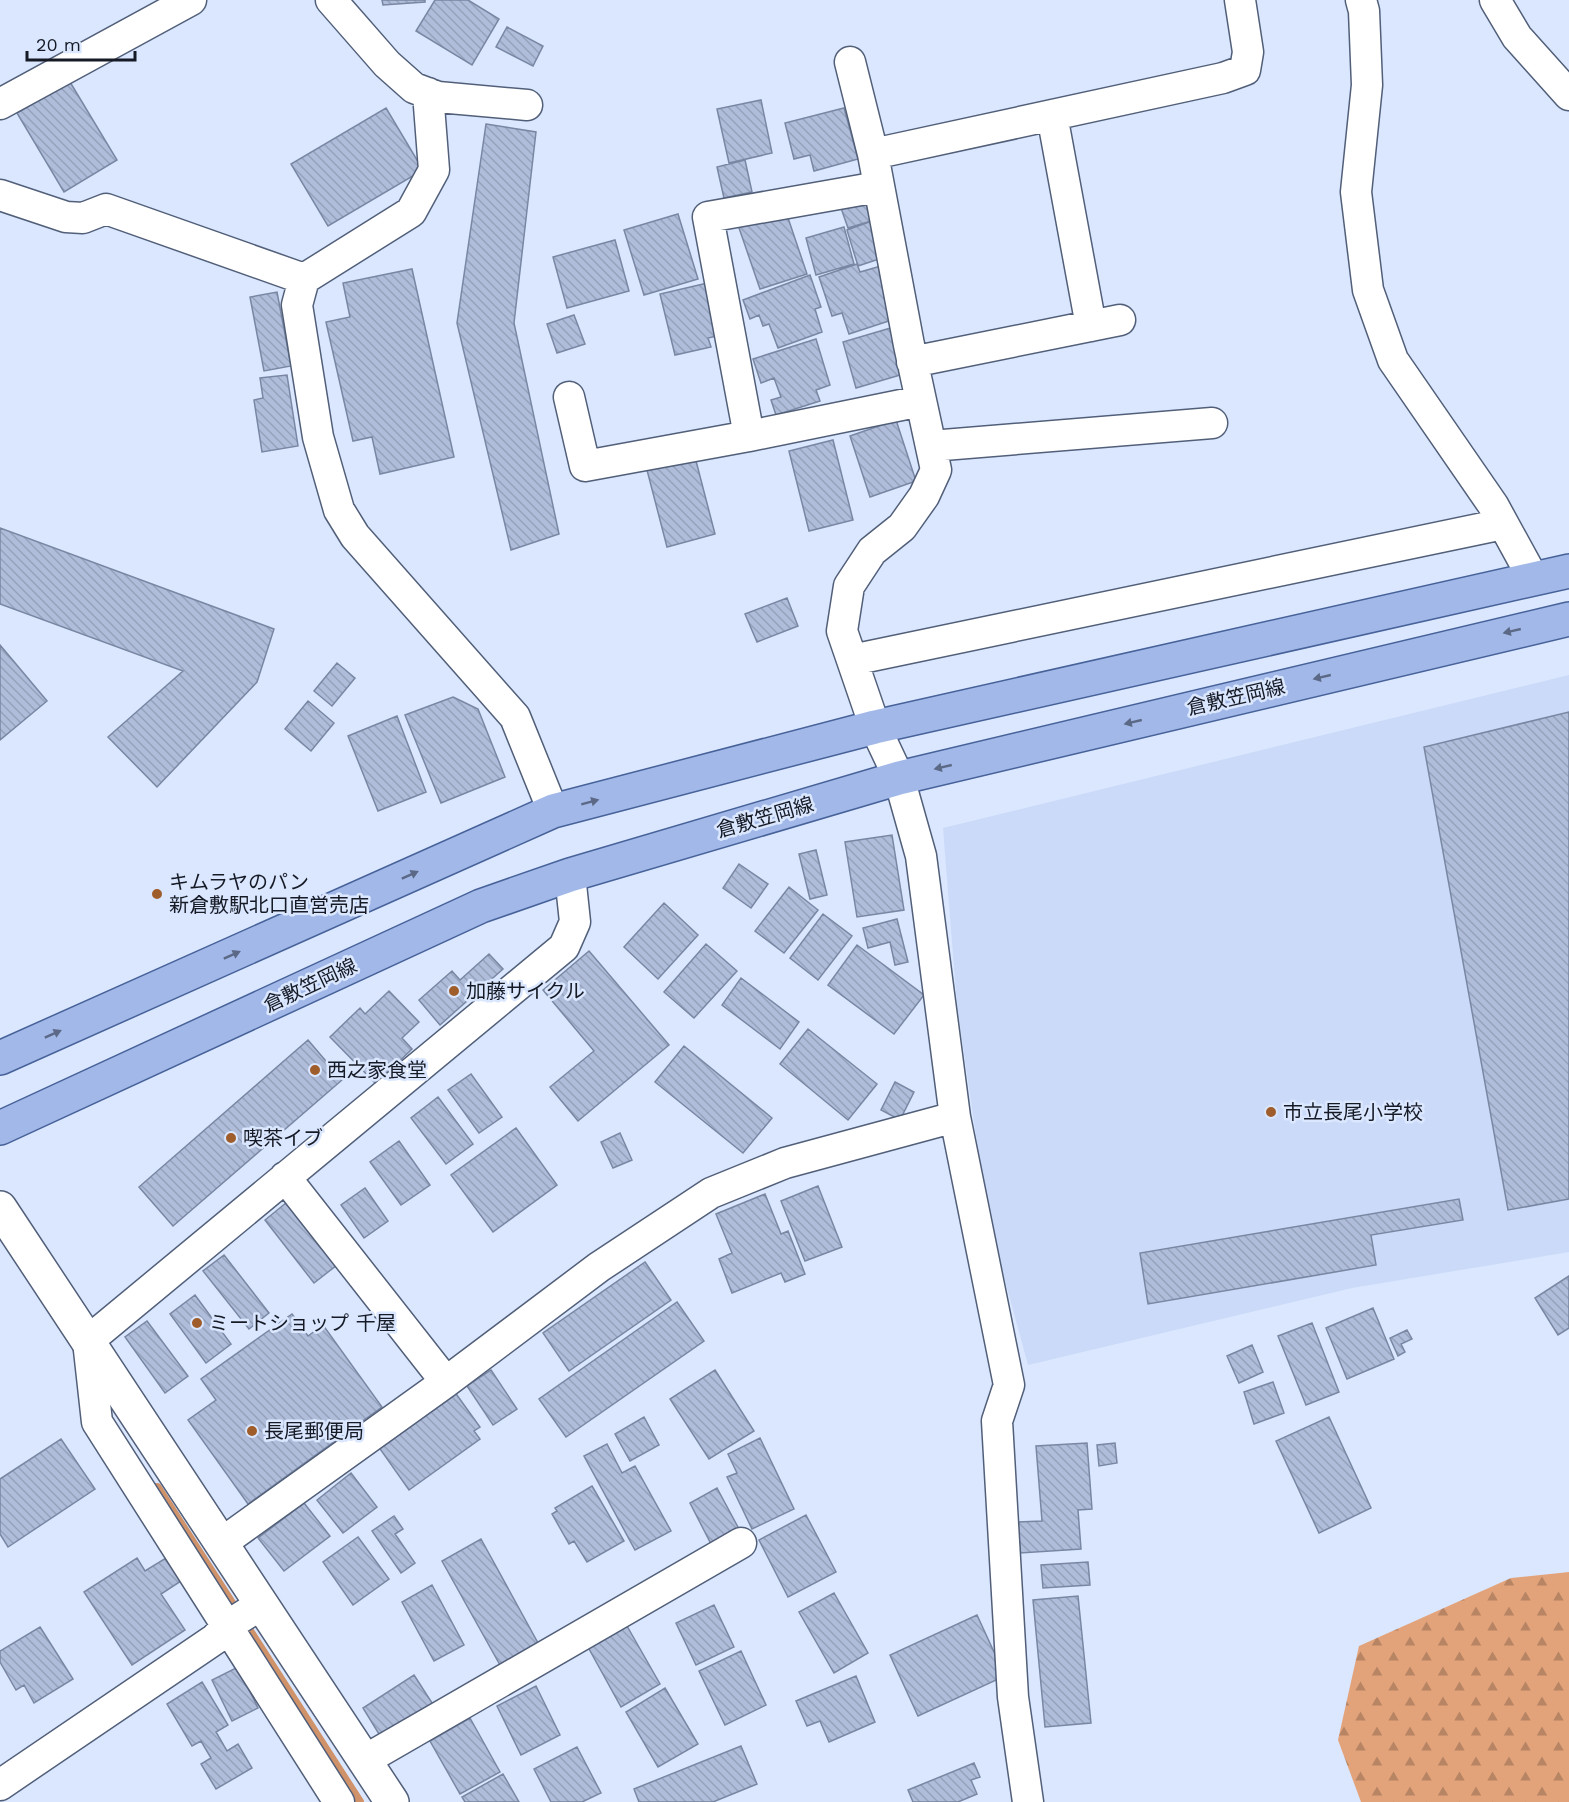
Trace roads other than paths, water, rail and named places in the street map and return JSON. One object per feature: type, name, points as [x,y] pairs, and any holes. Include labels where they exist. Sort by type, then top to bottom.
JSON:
[{"type":"main road","points":[[0,1058],[553,812],[875,727],[1569,571]]},
{"type":"main road","name":"倉敷笠岡線","points":[[0,1128],[481,906],[570,875],[899,778],[1569,619]]},
{"type":"street","points":[[0,104],[191,0]]},
{"type":"street","points":[[331,0],[387,64],[414,88],[428,93],[527,105]]},
{"type":"street","points":[[873,154],[1223,78],[1245,70],[1248,52],[1240,0]]},
{"type":"street","points":[[1361,0],[1364,11],[1367,85],[1356,192],[1368,290],[1393,360],[1448,436],[1503,524],[1533,578]]},
{"type":"street","points":[[1495,0],[1517,37],[1569,95]]},
{"type":"street","points":[[850,62],[873,154],[912,362],[936,470],[924,496],[902,527],[872,551],[849,586],[843,631],[875,727],[899,778],[921,856],[955,1117],[1009,1385],[997,1421],[1013,1697],[1028,1802]]},
{"type":"street","points":[[428,93],[434,170],[411,212],[304,279],[297,304],[318,437],[339,510],[355,536],[515,717],[553,812]]},
{"type":"street","points":[[1052,115],[1091,326]]},
{"type":"street","points":[[749,436],[708,217],[878,187]]},
{"type":"street","points":[[0,195],[66,217],[82,218],[106,209],[304,279]]},
{"type":"street","points":[[912,362],[1120,320]]},
{"type":"street","points":[[568,397],[585,466],[921,401]]},
{"type":"street","points":[[930,446],[1212,423]]},
{"type":"street","points":[[852,660],[1503,524]]},
{"type":"street","points":[[88,1341],[564,947],[575,922],[570,875]]},
{"type":"street","points":[[223,1542],[446,1382],[599,1267],[711,1193],[785,1162],[955,1117]]},
{"type":"street","points":[[285,1177],[446,1382]]},
{"type":"street","points":[[0,1208],[223,1542],[243,1616],[339,1802]]},
{"type":"street","points":[[88,1341],[97,1422],[243,1616],[365,1760],[392,1802]]},
{"type":"street","points":[[365,1760],[741,1543]]},
{"type":"street","points":[[0,1785],[215,1639],[243,1616]]},
{"type":"waterway","points":[[157,1488],[359,1802]]},
{"type":"place","name":"キムラヤのパン 新倉敷駅北口直営売店","points":[[157,894]]},
{"type":"place","name":"加藤サイクル","points":[[454,991]]},
{"type":"place","name":"西之家食堂","points":[[315,1070]]},
{"type":"place","name":"市立長尾小学校","points":[[1271,1112]]},
{"type":"place","name":"喫茶イブ","points":[[231,1138]]},
{"type":"place","name":"ミートショップ 千屋","points":[[197,1323]]},
{"type":"place","name":"長尾郵便局","points":[[252,1431]]}]
